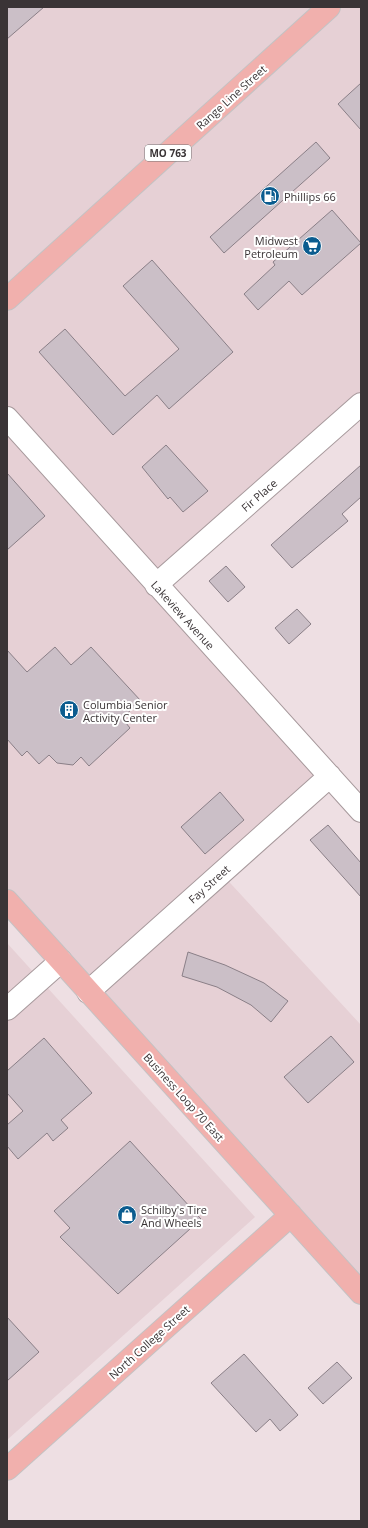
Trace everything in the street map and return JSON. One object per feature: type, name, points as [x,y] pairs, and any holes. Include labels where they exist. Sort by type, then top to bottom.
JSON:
[{"type":"main road","name":"Range Line Street","points":[[7,300],[329,7]]},
{"type":"main road","name":"Business Loop 70 East","points":[[7,901],[361,1293]]},
{"type":"main road","name":"North College Street","points":[[7,1469],[291,1215]]},
{"type":"street","name":"Fir Place","points":[[156,585],[361,404]]},
{"type":"street","name":"Lakeview Avenue","points":[[7,418],[361,811]]},
{"type":"street","name":"Fay Street","points":[[88,992],[330,776]]},
{"type":"street","points":[[7,1009],[61,961]]},
{"type":"shaded area","points":[[7,7],[323,7],[7,293]]},
{"type":"shaded area","points":[[334,7],[361,7],[361,403],[155,585],[326,775],[220,872],[361,1025],[361,1287],[7,894],[7,299]]},
{"type":"shaded area","points":[[7,943],[255,1217],[7,1440]]},
{"type":"building","points":[[7,7],[44,7],[7,39]]},
{"type":"building","points":[[361,83],[361,130],[338,104]]},
{"type":"building","points":[[316,142],[330,158],[224,253],[210,237]]},
{"type":"building","points":[[332,210],[361,243],[302,295],[289,281],[258,310],[244,294],[275,265],[273,262]]},
{"type":"building","points":[[152,260],[233,352],[169,409],[157,395],[113,435],[39,352],[65,329],[125,396],[179,349],[123,286]]},
{"type":"building","points":[[166,445],[208,491],[183,512],[170,497],[168,499],[142,467]]},
{"type":"building","points":[[361,465],[361,497],[342,514],[348,521],[292,568],[271,545]]},
{"type":"building","points":[[7,473],[45,516],[7,550]]},
{"type":"building","points":[[226,566],[245,587],[228,602],[209,581]]},
{"type":"building","points":[[297,609],[311,624],[289,644],[275,628]]},
{"type":"building","name":"Columbia Senior Activity Center","points":[[55,647],[71,665],[91,647],[141,701],[122,718],[130,728],[89,766],[81,757],[73,765],[57,763],[49,755],[39,764],[27,751],[22,756],[7,739],[7,650],[27,672]]},
{"type":"building","points":[[220,792],[244,820],[205,854],[181,827]]},
{"type":"building","points":[[328,825],[361,863],[361,897],[310,840]]},
{"type":"building","points":[[188,952],[225,965],[264,983],[288,1001],[271,1022],[251,1005],[217,987],[182,976]]},
{"type":"building","points":[[331,1036],[354,1062],[308,1103],[284,1077]]},
{"type":"building","points":[[44,1038],[92,1093],[61,1120],[68,1128],[53,1141],[47,1133],[18,1159],[7,1146],[7,1125],[23,1111],[7,1093],[7,1071]]},
{"type":"building","name":"Schilby's Tire And Wheels","points":[[130,1141],[201,1219],[118,1294],[60,1237],[70,1228],[54,1211]]},
{"type":"building","points":[[7,1317],[39,1352],[7,1381]]},
{"type":"building","points":[[244,1354],[298,1415],[280,1431],[270,1419],[256,1432],[211,1383]]},
{"type":"building","points":[[337,1362],[352,1378],[323,1404],[308,1388]]},
{"type":"place","name":"Phillips 66","points":[[270,196]]},
{"type":"place","name":"Midwest Petroleum","points":[[312,246]]},
{"type":"place","name":"Columbia Senior Activity Center","points":[[69,710]]},
{"type":"place","name":"Schilby's Tire And Wheels","points":[[127,1215]]}]
